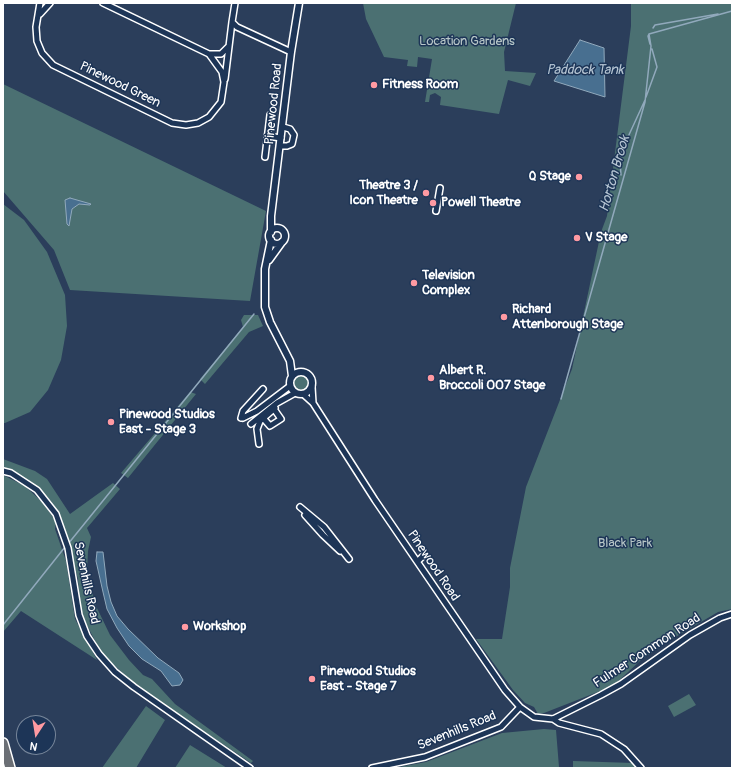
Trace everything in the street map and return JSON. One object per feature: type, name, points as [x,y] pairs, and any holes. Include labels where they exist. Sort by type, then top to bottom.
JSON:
[{"type":"highway","points":[[3,743],[10,768]]},
{"type":"street","name":"Pinewood Green","points":[[40,3],[37,41],[42,53],[53,65],[172,122],[186,125],[198,123],[209,117],[221,102],[235,3]]},
{"type":"street","points":[[38,17],[50,3]]},
{"type":"street","points":[[104,3],[210,54],[221,54],[228,47]]},
{"type":"street","name":"Pinewood Road","points":[[271,232],[291,52],[299,3]]},
{"type":"street","points":[[232,22],[237,27],[291,52]]},
{"type":"street","points":[[210,54],[222,72],[224,82]]},
{"type":"street","points":[[265,157],[270,115]]},
{"type":"street","points":[[280,146],[292,144],[294,135],[290,129],[283,127]]},
{"type":"street","points":[[267,136],[282,138]]},
{"type":"street","points":[[436,211],[440,188]]},
{"type":"street","name":"Pinewood Road","points":[[273,208],[274,219],[279,228]]},
{"type":"street","points":[[264,389],[243,411],[242,418],[257,411],[290,386],[292,376],[290,361],[270,322],[265,307],[264,288],[266,263],[271,240],[271,232],[279,228],[285,234],[282,242],[266,263]]},
{"type":"street","points":[[271,240],[276,243],[282,242]]},
{"type":"street","points":[[251,424],[277,403],[295,393],[302,394],[308,392],[312,387],[310,376],[302,372],[290,361]]},
{"type":"street","points":[[292,376],[296,372],[302,372]]},
{"type":"street","points":[[290,386],[295,393]]},
{"type":"street","name":"Pinewood Road","points":[[312,387],[313,403]]},
{"type":"street","name":"Pinewood Road","points":[[302,394],[313,403],[375,500],[418,561],[500,684],[520,707],[534,717],[553,718]]},
{"type":"street","points":[[259,444],[257,429],[260,420],[274,409],[277,403]]},
{"type":"street","points":[[263,418],[270,426],[281,419],[274,409]]},
{"type":"street","name":"Sevenhills Road","points":[[3,471],[11,473],[37,490],[56,514],[67,545],[79,615],[87,636],[99,654],[115,672],[140,692],[250,768]]},
{"type":"street","points":[[300,507],[324,527],[349,559],[322,535],[300,507]]},
{"type":"street","points":[[418,561],[424,556]]},
{"type":"street","name":"Fulmer Common Road","points":[[553,718],[621,684],[690,635],[720,618],[732,614]]},
{"type":"street","name":"Sevenhills Road","points":[[372,768],[425,757],[501,727],[520,707]]},
{"type":"street","points":[[553,718],[559,723],[601,734],[624,749],[641,768]]},
{"type":"green space","name":"Location Gardens","points":[[363,3],[516,3],[504,52],[505,71],[536,73],[530,86],[508,80],[499,114],[440,105],[441,97],[435,93],[430,95],[429,102],[425,102],[432,59],[418,57],[417,67],[407,66],[408,60],[384,57],[366,19]]},
{"type":"green space","name":"Black Park","points":[[631,3],[732,3],[732,609],[718,612],[667,642],[641,660],[613,686],[538,714],[534,707],[525,703],[513,690],[476,639],[502,639],[510,587],[510,568],[526,487],[572,369],[601,232],[607,216],[631,26]]},
{"type":"green space","points":[[3,84],[266,211],[250,301],[70,290],[54,250],[3,191]]},
{"type":"green space","points":[[3,204],[24,220],[47,252],[65,295],[67,326],[61,360],[48,390],[30,412],[5,423],[3,423]]},
{"type":"green space","points":[[244,315],[258,315],[263,326],[249,332],[205,384],[200,379],[243,327],[241,320]]},
{"type":"green space","points":[[301,374],[307,377],[310,383],[307,389],[301,392],[295,389],[292,383],[295,377]]},
{"type":"green space","points":[[190,392],[196,394],[128,478],[121,473]]},
{"type":"green space","points":[[3,459],[35,471],[47,479],[70,514],[113,483],[120,489],[87,528],[91,537],[88,551],[87,573],[96,606],[110,635],[129,660],[143,675],[152,679],[175,704],[253,761],[251,763],[137,686],[102,654],[80,612],[78,579],[62,520],[51,501],[33,483],[13,471],[3,468]]},
{"type":"green space","points":[[3,475],[25,486],[42,502],[56,521],[55,529],[66,561],[75,619],[97,660],[21,611],[3,632]]},
{"type":"green space","points":[[689,694],[696,705],[674,717],[668,706]]},
{"type":"green space","points":[[146,706],[165,720],[136,768],[102,768]]},
{"type":"green space","points":[[544,729],[556,730],[559,767],[573,767],[573,761],[633,763],[636,768],[394,768],[426,762],[502,733]]},
{"type":"green space","points":[[190,745],[227,768],[175,768]]},
{"type":"water","name":"Paddock Tank","points":[[580,40],[604,48],[605,97],[554,81]]},
{"type":"water","points":[[70,198],[91,204],[79,204],[72,209],[69,226],[67,224],[65,200]]},
{"type":"water","points":[[97,552],[103,552],[107,586],[111,602],[117,616],[128,629],[158,658],[179,673],[183,680],[180,685],[172,686],[161,671],[142,659],[129,646],[117,628],[107,609],[96,561]]},
{"type":"waterway","name":"Horton Brook","points":[[561,399],[645,102],[651,46],[649,34],[732,11]]},
{"type":"waterway","points":[[653,28],[655,25],[718,14]]},
{"type":"waterway","name":"Horton Brook","points":[[649,34],[650,44]]},
{"type":"waterway","points":[[646,97],[657,67],[652,49]]},
{"type":"waterway","points":[[621,175],[620,161],[622,150],[645,100]]},
{"type":"waterway","points":[[68,544],[254,314]]},
{"type":"waterway","points":[[3,625],[65,547]]},
{"type":"place","name":"Fitness Room","points":[[374,85]]},
{"type":"place","name":"Q Stage","points":[[579,177]]},
{"type":"place","name":"Theatre 3 / Icon Theatre","points":[[426,193]]},
{"type":"place","name":"Powell Theatre","points":[[433,203]]},
{"type":"place","name":"V Stage","points":[[577,238]]},
{"type":"place","name":"Television Complex","points":[[414,283]]},
{"type":"place","name":"Richard Attenborough Stage","points":[[504,317]]},
{"type":"place","name":"Albert R. Broccoli 007 Stage","points":[[431,378]]},
{"type":"place","name":"Pinewood Studios East - Stage 3","points":[[111,422]]},
{"type":"place","name":"Workshop","points":[[185,627]]},
{"type":"place","name":"Pinewood Studios East - Stage 7","points":[[312,679]]}]
